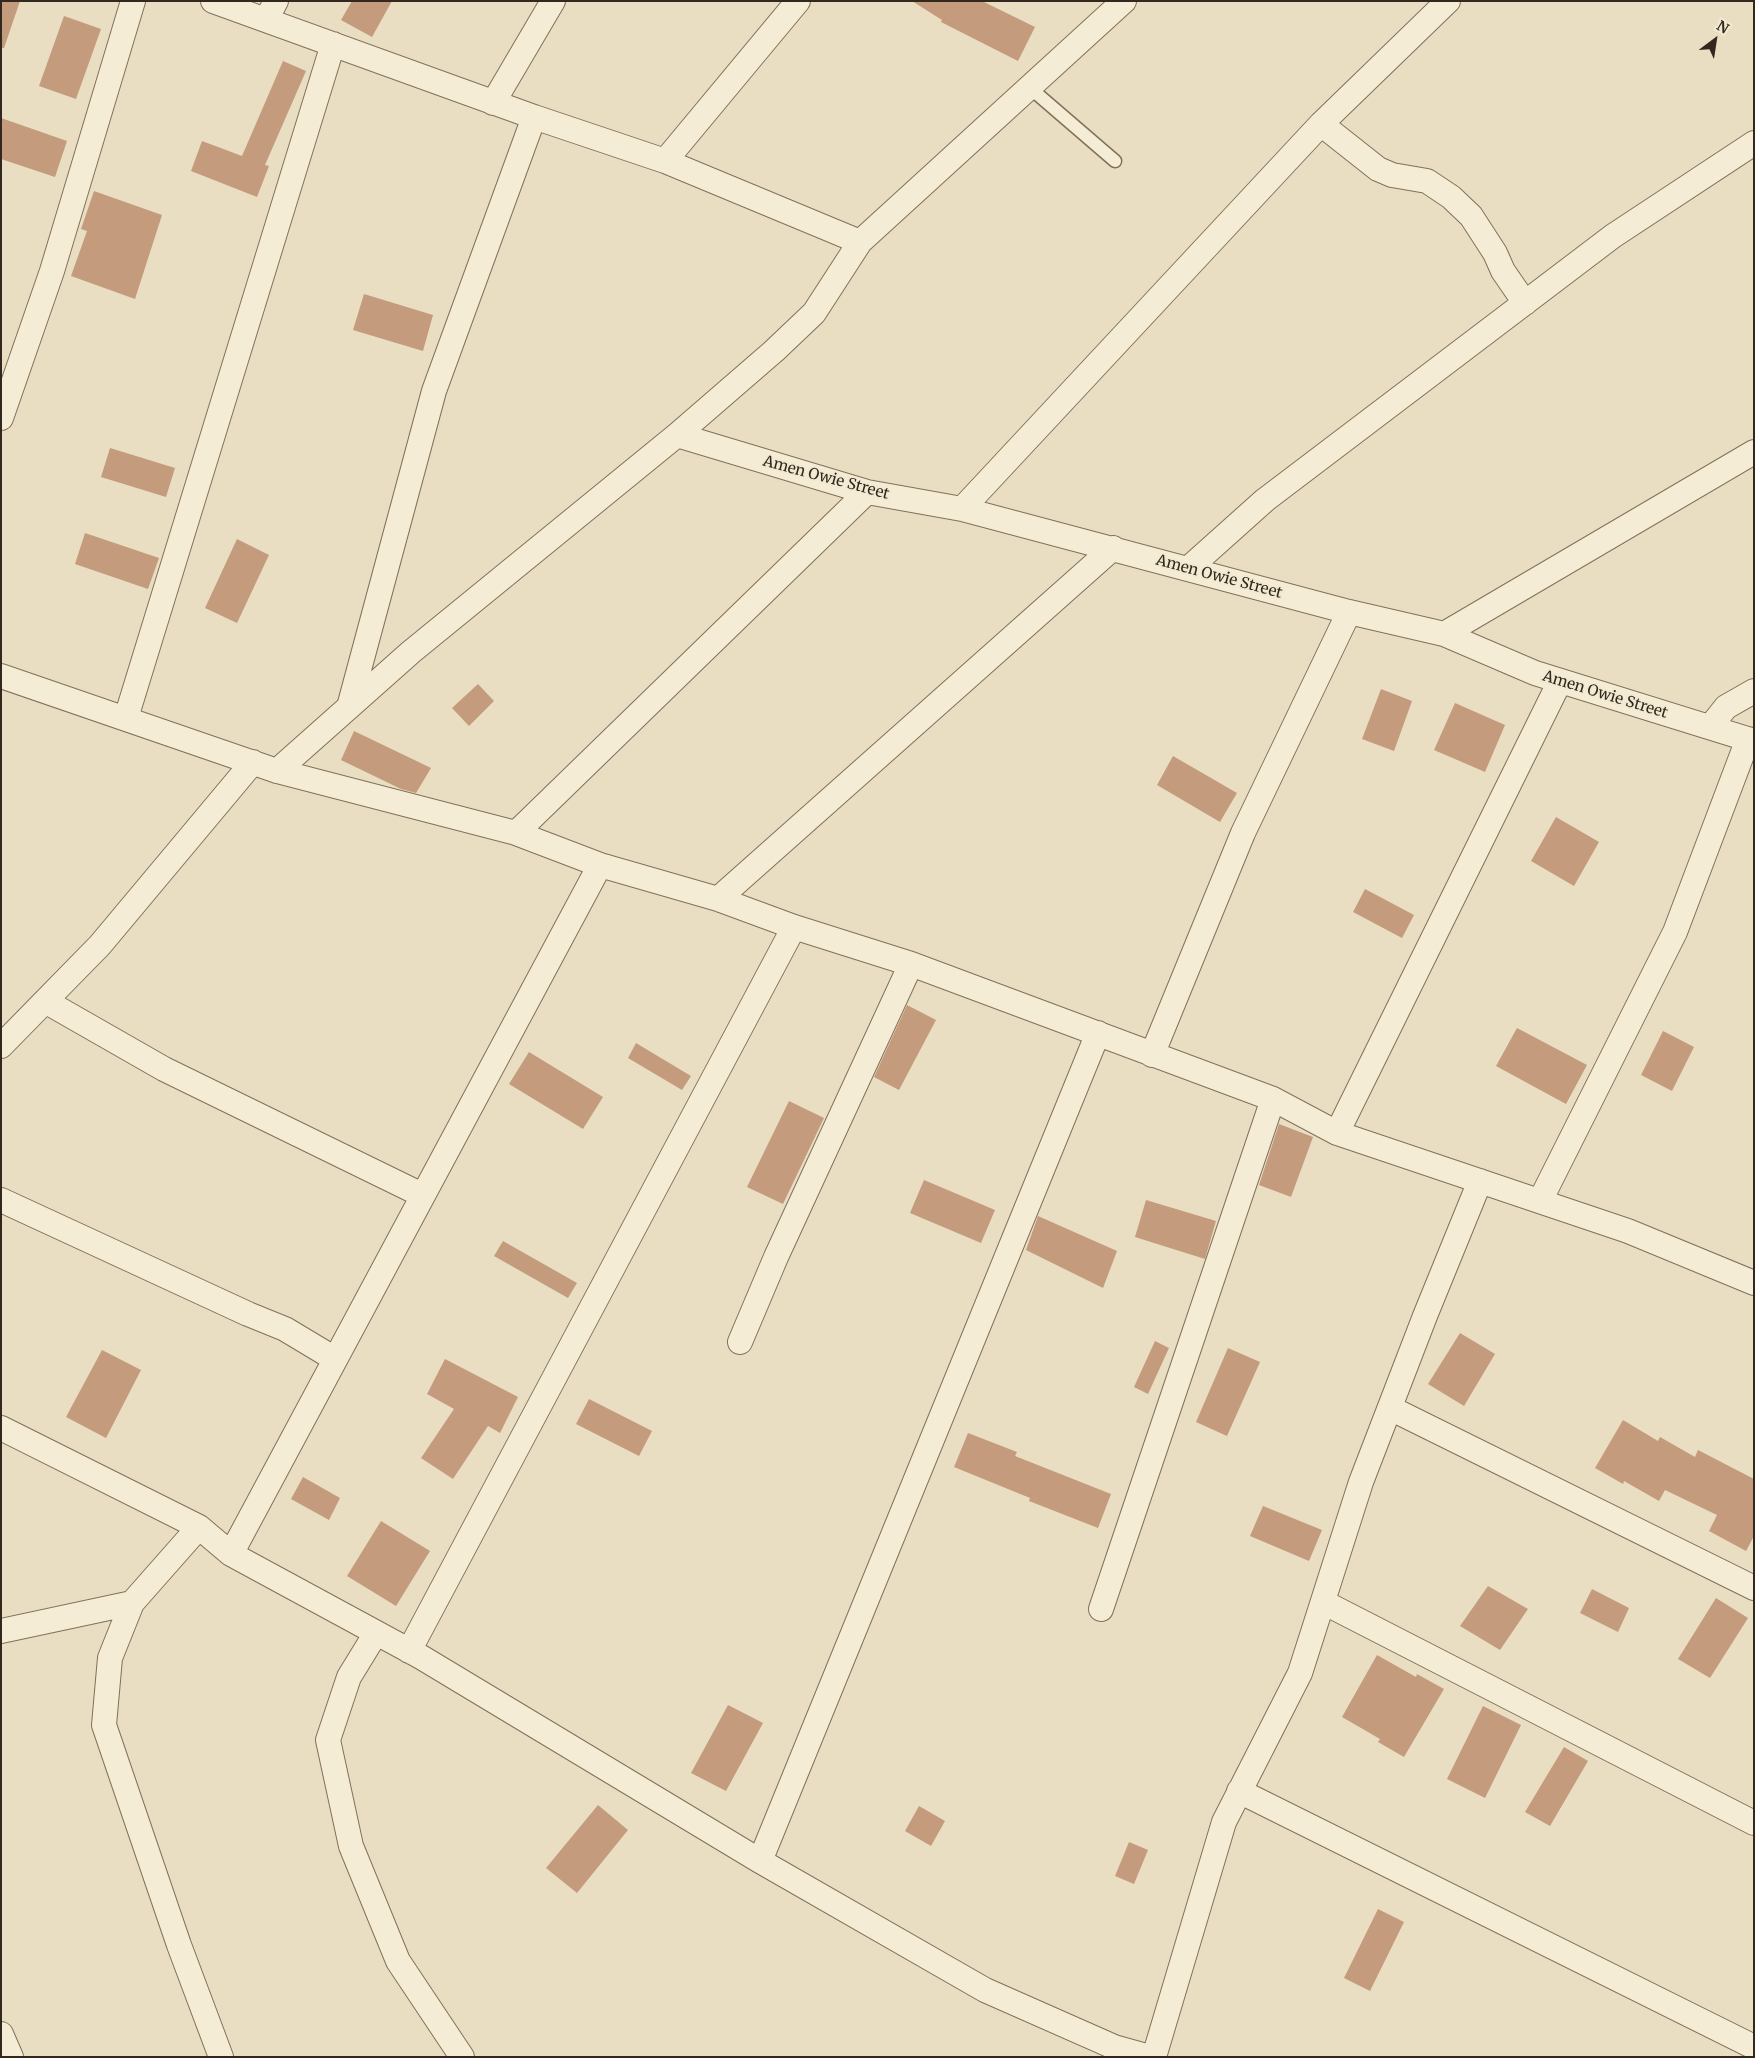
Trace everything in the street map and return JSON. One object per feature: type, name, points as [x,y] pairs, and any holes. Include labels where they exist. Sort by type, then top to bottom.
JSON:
[{"type":"street","points":[[1,418],[52,271],[133,1]]},
{"type":"street","points":[[214,1],[271,11],[333,44],[534,118],[664,161],[860,242]]},
{"type":"street","points":[[494,103],[553,1]]},
{"type":"street","points":[[664,161],[798,1]]},
{"type":"street","points":[[277,771],[411,652],[677,435],[774,351],[814,313],[860,242],[1124,1]]},
{"type":"street","points":[[962,509],[1321,124],[1448,1]]},
{"type":"street","points":[[126,718],[333,44]]},
{"type":"street","points":[[349,706],[434,391],[534,118]]},
{"type":"street","points":[[1321,124],[1378,169],[1392,175],[1426,181],[1451,197],[1471,216],[1495,253],[1503,271],[1526,303]]},
{"type":"street","points":[[1189,568],[1265,500],[1613,236],[1754,144]]},
{"type":"street","name":"Amen Owie Street","points":[[677,435],[867,492],[962,509],[1349,612],[1444,634],[1534,673],[1751,740]]},
{"type":"street","points":[[1444,634],[1754,452]]},
{"type":"street","points":[[516,833],[867,492]]},
{"type":"street","points":[[718,899],[1113,548]]},
{"type":"street","points":[[1152,1055],[1243,834],[1349,612]]},
{"type":"street","points":[[1,676],[277,771],[516,833],[600,865],[718,899],[794,927],[911,964],[1273,1099],[1337,1133],[1628,1231],[1753,1280]]},
{"type":"street","points":[[1337,1133],[1560,681]]},
{"type":"street","points":[[1710,728],[1726,707],[1754,691]]},
{"type":"street","points":[[1540,1201],[1676,932],[1751,740]]},
{"type":"street","points":[[1,1046],[100,945],[252,762]]},
{"type":"street","points":[[231,1554],[600,865]]},
{"type":"street","points":[[410,1651],[794,927]]},
{"type":"street","points":[[740,1342],[776,1256],[911,964]]},
{"type":"street","points":[[45,1001],[164,1070],[422,1195]]},
{"type":"street","points":[[760,1861],[1098,1033]]},
{"type":"street","points":[[1101,1609],[1273,1099]]},
{"type":"street","points":[[1154,2057],[1224,1822],[1300,1673],[1361,1482],[1480,1181]]},
{"type":"street","points":[[1,1200],[239,1310],[285,1329],[335,1358]]},
{"type":"street","points":[[1390,1408],[1754,1588]]},
{"type":"street","points":[[1,1428],[199,1526],[231,1554],[410,1651],[760,1861],[985,1990],[1104,2052],[1150,2057]]},
{"type":"street","points":[[199,1526],[132,1603],[110,1658],[104,1725],[179,1945],[221,2057]]},
{"type":"street","points":[[1323,1602],[1754,1823]]},
{"type":"street","points":[[1,1631],[132,1603]]},
{"type":"street","points":[[376,1633],[350,1677],[328,1740],[351,1846],[398,1961],[462,2057]]},
{"type":"street","points":[[1240,1791],[1754,2047]]},
{"type":"street","points":[[1,2034],[11,2057]]},
{"type":"lane","points":[[1029,87],[1115,162]]},
{"type":"building","points":[[1,1],[20,1],[4,48],[1,48]]},
{"type":"building","points":[[352,1],[392,1],[372,37],[341,20]]},
{"type":"building","points":[[912,1],[982,1],[1035,27],[1018,61],[941,22],[942,20]]},
{"type":"building","points":[[64,16],[101,29],[76,99],[39,86]]},
{"type":"building","points":[[283,61],[306,71],[265,165],[269,166],[257,197],[191,171],[202,141],[242,156]]},
{"type":"building","points":[[1,118],[67,141],[55,177],[1,159]]},
{"type":"building","points":[[94,191],[162,215],[135,299],[71,276],[87,231],[81,229]]},
{"type":"building","points":[[364,294],[433,315],[423,351],[353,330]]},
{"type":"building","points":[[110,448],[175,468],[166,497],[101,477]]},
{"type":"building","points":[[85,533],[159,558],[148,589],[75,564]]},
{"type":"building","points":[[237,539],[269,555],[237,623],[205,608]]},
{"type":"building","points":[[478,684],[494,701],[469,726],[452,708]]},
{"type":"building","points":[[1381,689],[1412,701],[1394,751],[1362,739]]},
{"type":"building","points":[[1455,703],[1505,725],[1485,772],[1434,750]]},
{"type":"building","points":[[354,731],[431,768],[416,793],[401,789],[341,760]]},
{"type":"building","points":[[1173,756],[1237,793],[1220,822],[1157,785]]},
{"type":"building","points":[[1556,817],[1599,842],[1574,886],[1531,861]]},
{"type":"building","points":[[1365,889],[1414,915],[1402,938],[1353,912]]},
{"type":"building","points":[[907,1005],[936,1020],[899,1090],[874,1077]]},
{"type":"building","points":[[1517,1028],[1587,1065],[1566,1104],[1496,1066]]},
{"type":"building","points":[[1663,1031],[1694,1047],[1672,1091],[1641,1075]]},
{"type":"building","points":[[636,1043],[691,1076],[682,1090],[628,1058]]},
{"type":"building","points":[[529,1052],[603,1097],[583,1129],[509,1084]]},
{"type":"building","points":[[789,1101],[824,1118],[783,1204],[747,1187]]},
{"type":"building","points":[[1279,1124],[1313,1137],[1291,1197],[1259,1185]]},
{"type":"building","points":[[924,1180],[995,1210],[981,1243],[910,1213]]},
{"type":"building","points":[[1146,1200],[1216,1221],[1205,1259],[1135,1237]]},
{"type":"building","points":[[1038,1216],[1117,1251],[1103,1288],[1026,1250]]},
{"type":"building","points":[[503,1241],[577,1283],[568,1298],[494,1256]]},
{"type":"building","points":[[1460,1333],[1495,1354],[1464,1406],[1428,1384]]},
{"type":"building","points":[[1155,1341],[1169,1348],[1148,1394],[1134,1387]]},
{"type":"building","points":[[1228,1348],[1260,1362],[1227,1436],[1196,1422]]},
{"type":"building","points":[[102,1350],[141,1370],[106,1438],[66,1417]]},
{"type":"building","points":[[445,1359],[518,1397],[500,1433],[488,1426],[453,1479],[421,1458],[454,1409],[427,1394]]},
{"type":"building","points":[[589,1399],[652,1431],[639,1456],[576,1424]]},
{"type":"building","points":[[1623,1420],[1658,1441],[1660,1437],[1695,1457],[1698,1450],[1754,1479],[1754,1536],[1746,1551],[1709,1531],[1717,1515],[1665,1490],[1659,1501],[1624,1481],[1623,1484],[1595,1468]]},
{"type":"building","points":[[968,1433],[1017,1452],[1015,1456],[1111,1494],[1098,1528],[1029,1501],[1030,1498],[954,1467]]},
{"type":"building","points":[[303,1477],[340,1498],[329,1520],[291,1499]]},
{"type":"building","points":[[1263,1506],[1322,1530],[1309,1561],[1250,1536]]},
{"type":"building","points":[[381,1521],[430,1551],[396,1606],[347,1576]]},
{"type":"building","points":[[1488,1586],[1528,1609],[1500,1650],[1460,1626]]},
{"type":"building","points":[[1592,1589],[1629,1608],[1618,1632],[1580,1613]]},
{"type":"building","points":[[1716,1598],[1748,1618],[1710,1678],[1678,1659]]},
{"type":"building","points":[[1377,1655],[1416,1677],[1417,1674],[1444,1689],[1404,1757],[1378,1742],[1380,1739],[1342,1717]]},
{"type":"building","points":[[728,1705],[763,1723],[726,1791],[691,1773]]},
{"type":"building","points":[[1483,1706],[1521,1725],[1485,1798],[1447,1779]]},
{"type":"building","points":[[1564,1747],[1588,1761],[1550,1826],[1525,1812]]},
{"type":"building","points":[[598,1805],[628,1830],[577,1893],[546,1868]]},
{"type":"building","points":[[919,1806],[945,1821],[931,1846],[905,1831]]},
{"type":"building","points":[[1129,1842],[1148,1850],[1134,1884],[1115,1876]]},
{"type":"building","points":[[1378,1909],[1404,1922],[1370,1991],[1344,1978]]}]
